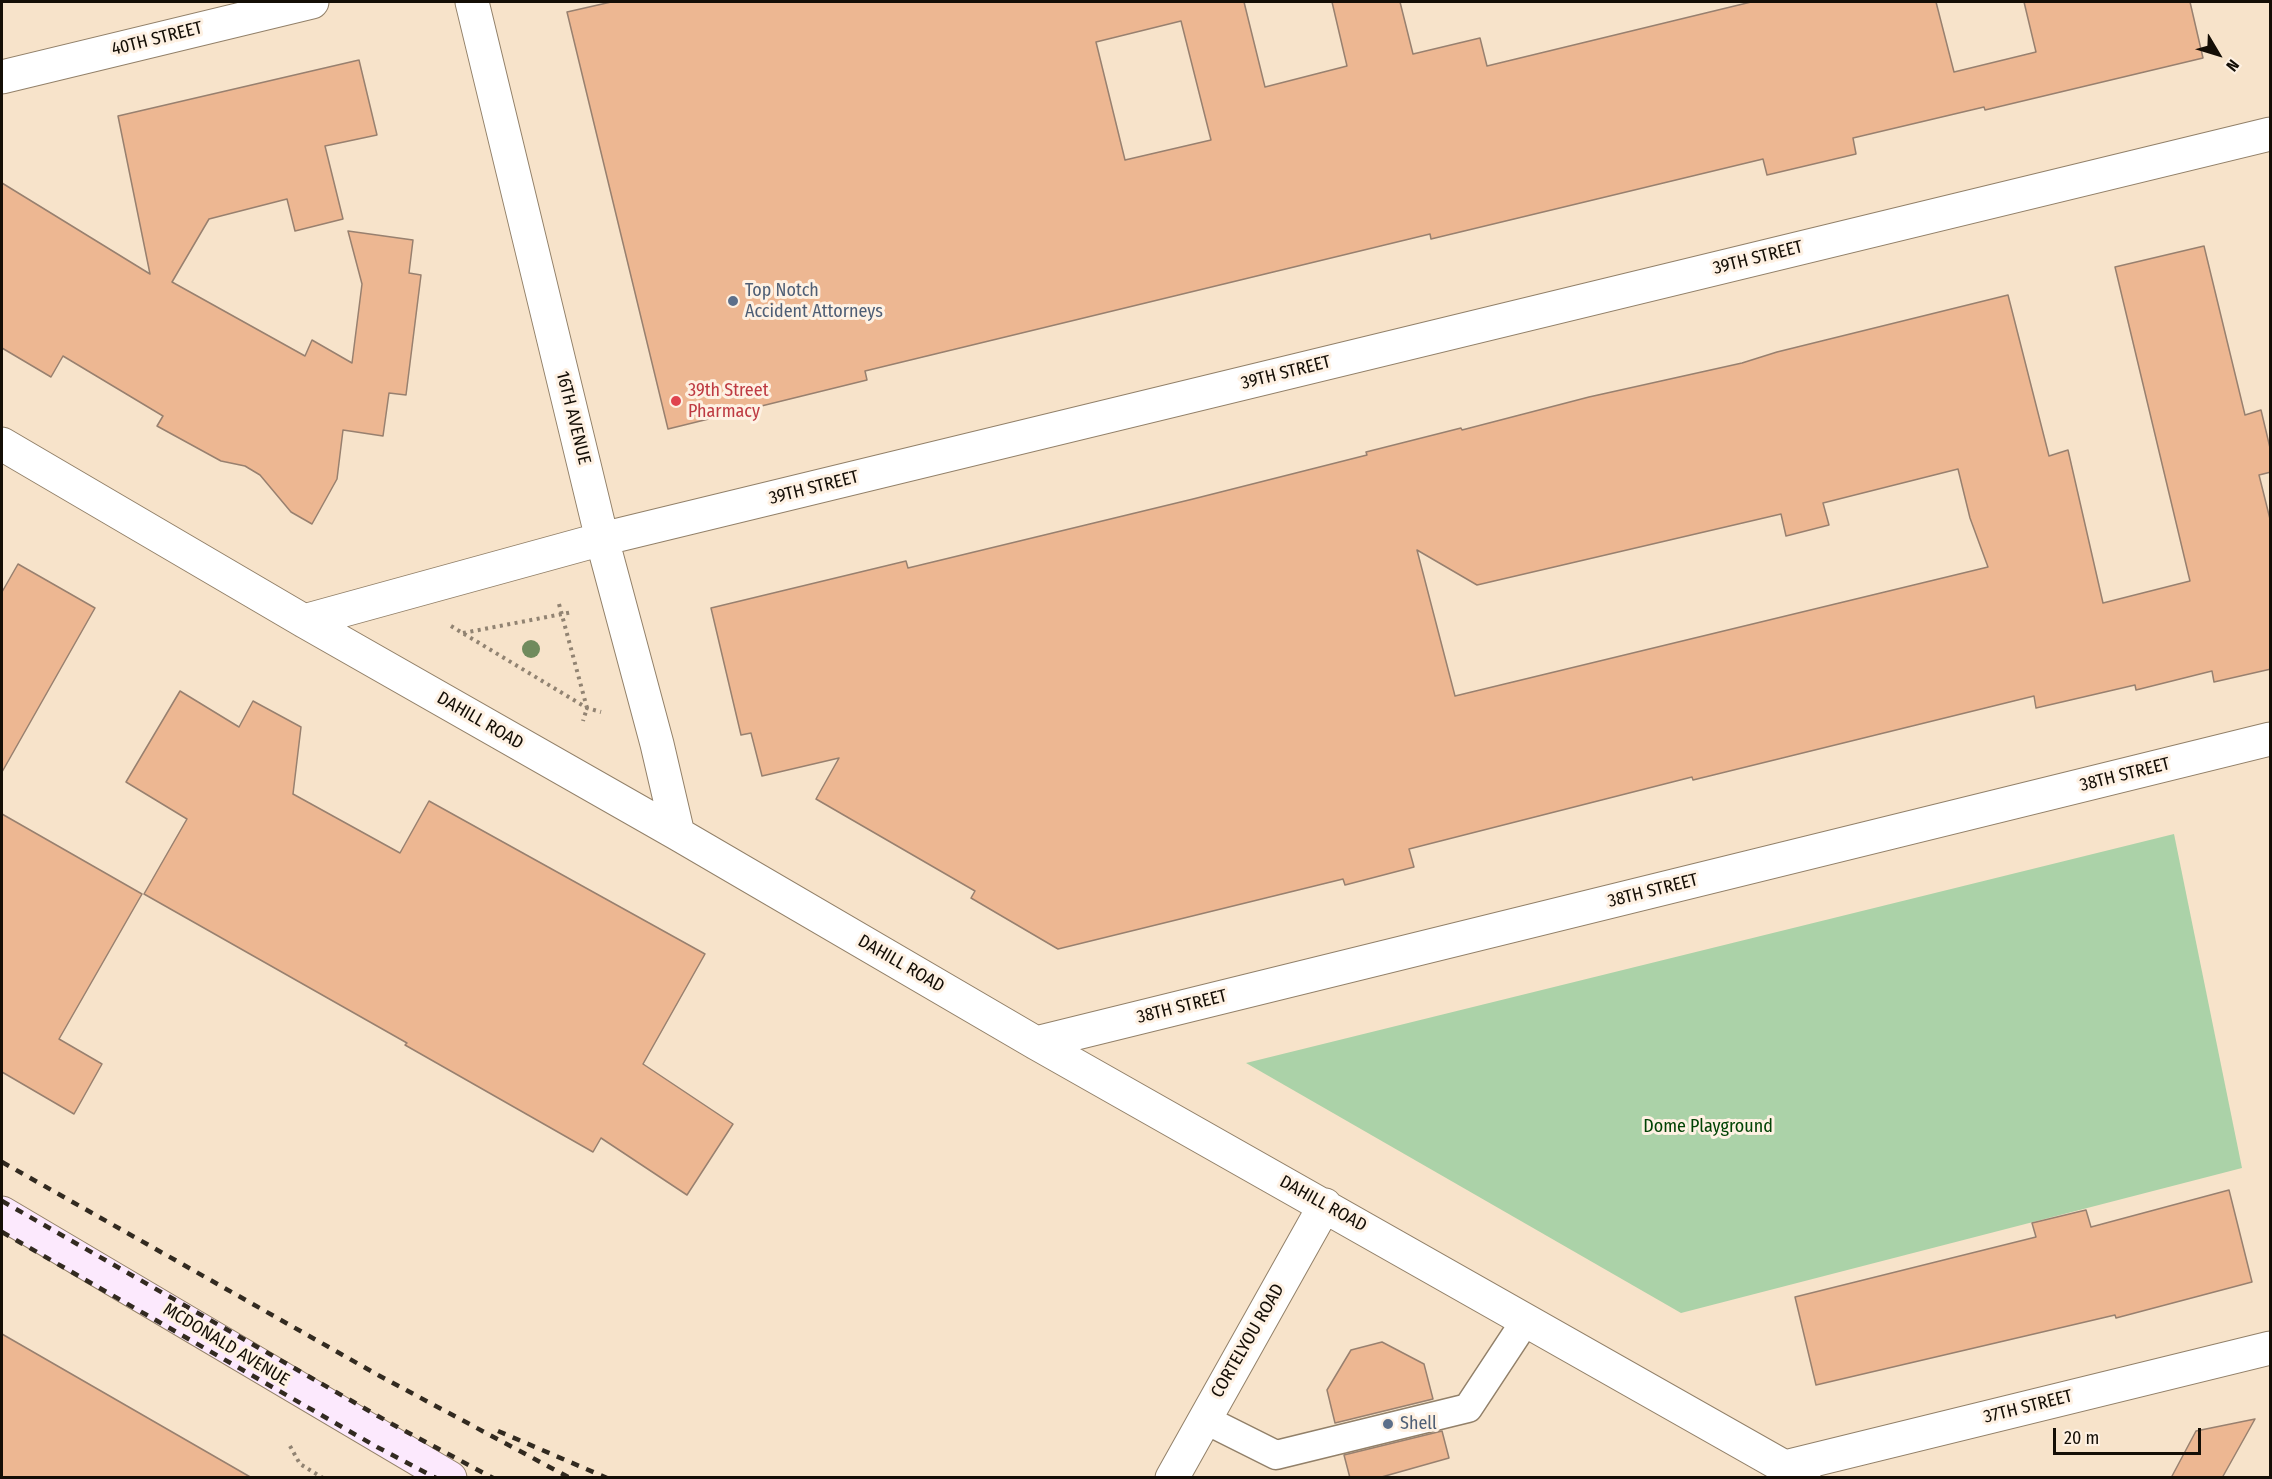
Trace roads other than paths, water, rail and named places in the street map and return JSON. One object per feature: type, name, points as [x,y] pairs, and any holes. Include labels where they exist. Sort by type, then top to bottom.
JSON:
[{"type":"main road","name":"MCDONALD AVENUE","points":[[2,1213],[450,1478]]},
{"type":"street","name":"40TH STREET","points":[[2,77],[312,2]]},
{"type":"street","name":"16TH AVENUE","points":[[472,2],[602,539],[657,744],[678,834]]},
{"type":"street","name":"39TH STREET","points":[[304,621],[602,539],[2271,134]]},
{"type":"street","name":"DAHILL ROAD","points":[[2,444],[1036,1043],[1794,1472]]},
{"type":"street","name":"38TH STREET","points":[[1036,1043],[2271,739]]},
{"type":"street","name":"CORTELYOU ROAD","points":[[1172,1478],[1325,1205]]},
{"type":"street","name":"37TH STREET","points":[[1794,1472],[2271,1347]]},
{"type":"lane","points":[[1204,1419],[1276,1455],[1468,1408],[1526,1320]]},
{"type":"railway","points":[[2,1162],[378,1375],[570,1478]]},
{"type":"railway","points":[[2,1201],[392,1424],[493,1478]]},
{"type":"railway","points":[[2,1232],[377,1447],[436,1478]]},
{"type":"railway","points":[[498,1431],[607,1478]]},
{"type":"place","name":"Top Notch Accident Attorneys","points":[[733,301]]},
{"type":"place","name":"39th Street Pharmacy","points":[[676,401]]},
{"type":"place","name":"Shell","points":[[1388,1424]]},
{"type":"park label","name":"Dome Playground","points":[[1708,1127]]}]
